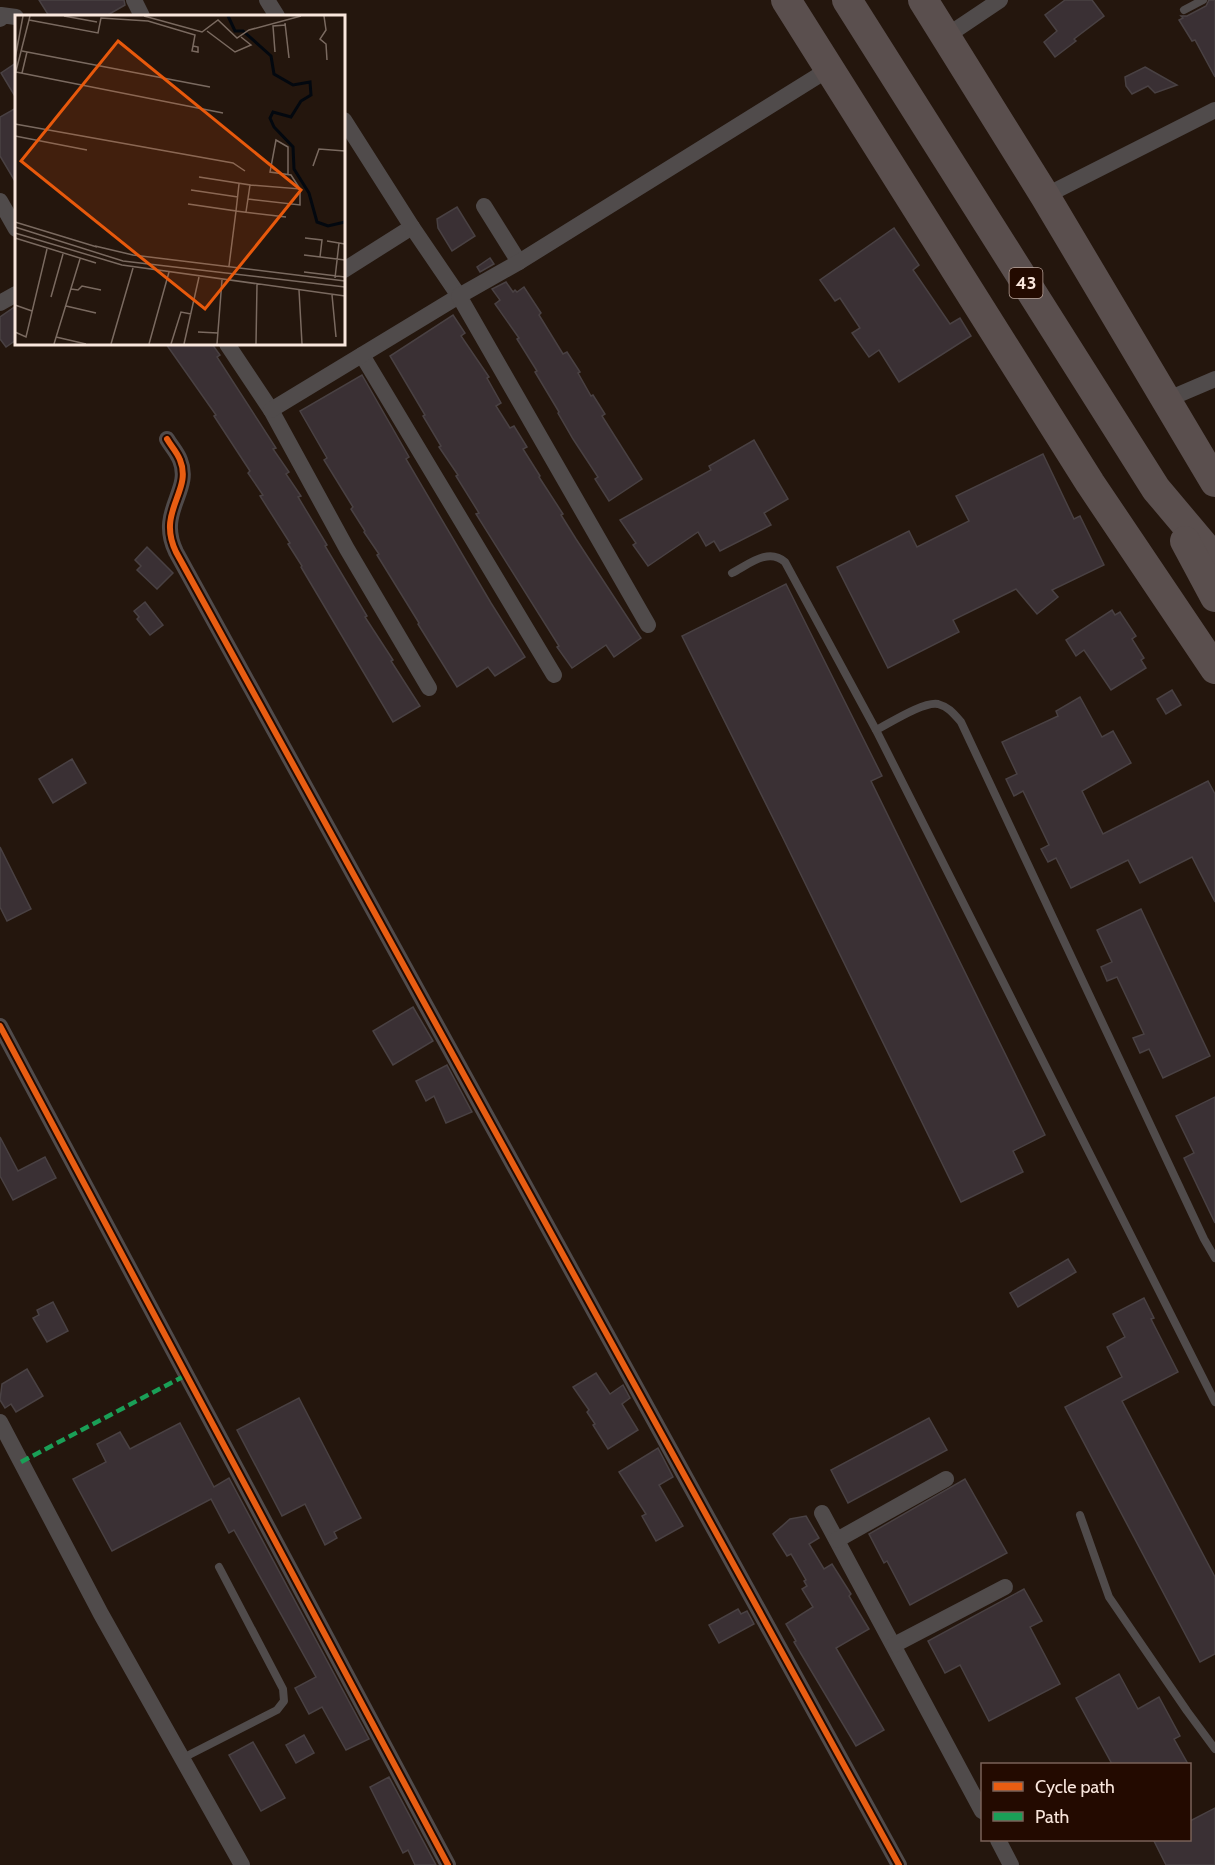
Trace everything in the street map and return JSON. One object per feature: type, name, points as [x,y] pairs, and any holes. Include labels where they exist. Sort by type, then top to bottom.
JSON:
[{"type":"highway","points":[[786,0],[1090,483],[1215,669]]},
{"type":"highway","name":"43","points":[[847,0],[1156,489],[1215,597]]},
{"type":"highway","points":[[923,0],[1045,196],[1215,482]]},
{"type":"highway","name":"43","points":[[1156,489],[1215,559]]},
{"type":"street","points":[[134,0],[142,15]]},
{"type":"street","points":[[267,0],[276,15]]},
{"type":"street","points":[[945,37],[1000,0]]},
{"type":"street","points":[[271,410],[519,262],[829,69]]},
{"type":"street","points":[[1045,196],[1215,110]]},
{"type":"street","points":[[345,122],[459,296],[648,625]]},
{"type":"street","points":[[0,201],[15,227]]},
{"type":"street","points":[[484,206],[519,262]]},
{"type":"street","points":[[345,269],[412,227]]},
{"type":"street","points":[[0,303],[15,295]]},
{"type":"street","points":[[228,345],[271,410],[346,549],[429,688]]},
{"type":"street","points":[[362,355],[554,675]]},
{"type":"street","points":[[1166,400],[1215,379]]},
{"type":"street","points":[[167,439],[180,459],[182,467],[182,485],[173,506],[169,525],[171,542],[176,552],[899,1865]]},
{"type":"street","points":[[0,1026],[448,1865]]},
{"type":"street","points":[[0,1422],[101,1614],[242,1865]]},
{"type":"street","points":[[837,1540],[946,1479]]},
{"type":"street","points":[[822,1513],[981,1809]]},
{"type":"street","points":[[894,1645],[1005,1587]]},
{"type":"street","points":[[999,1841],[1011,1865]]},
{"type":"lane","points":[[1184,10],[1203,0]]},
{"type":"lane","points":[[732,573],[767,555],[776,556],[784,562],[876,730],[1215,1402]]},
{"type":"lane","points":[[876,730],[923,706],[936,704],[950,709],[961,722],[1204,1239],[1215,1258]]},
{"type":"lane","points":[[1080,1515],[1109,1597],[1215,1749]]},
{"type":"lane","points":[[183,1758],[277,1710],[284,1701],[283,1689],[219,1567]]},
{"type":"building","points":[[39,0],[124,0],[125,5],[108,15],[48,15]]},
{"type":"building","points":[[1065,0],[1092,0],[1104,16],[1055,57],[1044,42],[1057,31],[1045,15]]},
{"type":"building","points":[[1209,0],[1215,0],[1215,77],[1195,40],[1192,41],[1179,20],[1183,18],[1181,16],[1187,16],[1206,6]]},
{"type":"building","points":[[15,64],[15,96],[1,73]]},
{"type":"building","points":[[1145,67],[1177,85],[1155,93],[1148,86],[1132,94],[1126,86],[1125,77]]},
{"type":"building","points":[[15,109],[15,181],[0,156],[0,117]]},
{"type":"building","points":[[457,207],[475,236],[452,251],[438,228],[437,219]]},
{"type":"building","points":[[894,228],[919,265],[913,270],[950,324],[960,318],[971,336],[899,382],[879,350],[869,357],[852,333],[860,328],[840,298],[835,301],[820,280]]},
{"type":"building","points":[[490,258],[494,264],[480,272],[477,267]]},
{"type":"building","points":[[506,282],[513,292],[524,287],[563,354],[567,352],[580,372],[578,373],[591,396],[593,395],[605,414],[602,416],[642,479],[609,501],[595,479],[598,477],[573,439],[535,372],[537,371],[517,339],[519,338],[495,304],[500,300],[492,289]]},
{"type":"building","points":[[15,307],[15,341],[6,347],[0,339],[0,317]]},
{"type":"building","points":[[453,315],[465,333],[461,336],[489,377],[487,378],[501,403],[496,406],[510,428],[514,426],[527,447],[523,449],[563,514],[561,515],[641,638],[614,657],[606,645],[572,668],[476,514],[479,513],[439,447],[441,446],[423,416],[425,415],[390,356]]},
{"type":"building","points":[[167,345],[213,345],[220,355],[217,357],[276,448],[273,449],[289,472],[286,474],[301,496],[298,497],[367,616],[365,617],[420,706],[393,722],[301,567],[288,544],[290,543],[260,496],[263,495],[214,416],[216,415]]},
{"type":"building","points":[[362,375],[409,457],[406,459],[525,657],[495,676],[488,667],[457,687],[377,555],[379,554],[351,509],[353,507],[324,460],[327,458],[300,411]]},
{"type":"building","points":[[754,440],[788,499],[764,513],[771,525],[720,551],[714,541],[706,546],[698,532],[648,566],[633,545],[636,543],[620,520],[711,470],[709,466]]},
{"type":"building","points":[[1043,454],[1074,519],[1080,516],[1104,565],[1052,590],[1058,597],[1037,614],[1016,589],[953,620],[959,632],[888,668],[837,567],[909,531],[917,547],[969,521],[956,496]]},
{"type":"building","points":[[147,547],[173,573],[157,589],[137,570],[141,566],[135,560]]},
{"type":"building","points":[[786,584],[882,776],[871,781],[1045,1135],[1013,1151],[1023,1172],[961,1202],[682,636]]},
{"type":"building","points":[[145,602],[163,625],[150,635],[137,619],[139,617],[134,611]]},
{"type":"building","points":[[1112,610],[1115,615],[1120,612],[1136,636],[1132,639],[1144,658],[1141,660],[1146,668],[1111,690],[1084,650],[1076,656],[1066,640]]},
{"type":"building","points":[[1172,690],[1181,705],[1166,714],[1157,699]]},
{"type":"building","points":[[1080,697],[1102,737],[1113,731],[1131,763],[1082,791],[1103,834],[1208,781],[1215,794],[1215,902],[1192,857],[1140,883],[1128,860],[1071,888],[1056,858],[1048,862],[1041,849],[1049,845],[1023,791],[1014,796],[1006,779],[1017,774],[1002,742],[1058,716],[1056,711]]},
{"type":"building","points":[[72,759],[86,783],[53,803],[39,779]]},
{"type":"building","points":[[0,847],[31,909],[7,921],[0,907]]},
{"type":"building","points":[[1141,909],[1210,1056],[1163,1078],[1149,1049],[1140,1053],[1133,1038],[1144,1034],[1117,977],[1107,981],[1101,967],[1112,962],[1097,930]]},
{"type":"building","points":[[413,1007],[433,1041],[393,1065],[373,1031]]},
{"type":"building","points":[[447,1065],[472,1112],[446,1123],[434,1096],[426,1101],[416,1081]]},
{"type":"building","points":[[1215,1097],[1215,1223],[1184,1158],[1194,1153],[1176,1116]]},
{"type":"building","points":[[0,1137],[18,1171],[45,1157],[56,1178],[13,1200],[0,1176]]},
{"type":"building","points":[[1068,1259],[1076,1272],[1018,1307],[1010,1293]]},
{"type":"building","points":[[1144,1298],[1154,1318],[1151,1319],[1178,1372],[1122,1401],[1215,1577],[1215,1654],[1200,1662],[1065,1407],[1122,1377],[1107,1347],[1125,1337],[1113,1314]]},
{"type":"building","points":[[53,1302],[68,1331],[47,1342],[33,1318],[39,1315],[37,1310]]},
{"type":"building","points":[[27,1369],[43,1396],[16,1412],[11,1404],[5,1408],[0,1400],[2,1384]]},
{"type":"building","points":[[596,1373],[610,1394],[623,1385],[630,1398],[622,1404],[638,1430],[608,1449],[593,1425],[595,1424],[587,1412],[589,1410],[573,1387]]},
{"type":"building","points":[[299,1398],[361,1518],[334,1532],[337,1538],[325,1545],[305,1504],[282,1516],[237,1430]]},
{"type":"building","points":[[929,1418],[947,1450],[848,1503],[831,1470]]},
{"type":"building","points":[[180,1423],[214,1487],[229,1478],[369,1739],[346,1750],[322,1707],[309,1714],[295,1688],[316,1677],[234,1530],[229,1533],[211,1499],[112,1551],[73,1479],[106,1462],[97,1444],[120,1432],[130,1449]]},
{"type":"building","points":[[658,1448],[673,1477],[659,1485],[683,1526],[656,1541],[642,1516],[646,1514],[619,1472]]},
{"type":"building","points":[[965,1479],[1007,1553],[910,1605],[887,1561],[884,1563],[869,1534]]},
{"type":"building","points":[[806,1516],[819,1538],[809,1544],[824,1569],[832,1564],[869,1629],[836,1648],[884,1730],[856,1746],[794,1642],[796,1641],[786,1624],[813,1607],[802,1589],[807,1586],[804,1581],[806,1580],[791,1554],[787,1556],[773,1534],[790,1519]]},
{"type":"building","points":[[1024,1589],[1042,1621],[1030,1627],[1060,1684],[989,1721],[960,1665],[945,1673],[928,1641]]},
{"type":"building","points":[[738,1609],[741,1614],[747,1611],[754,1624],[719,1643],[709,1625]]},
{"type":"building","points":[[1119,1674],[1138,1709],[1159,1697],[1180,1736],[1174,1739],[1187,1763],[1111,1763],[1076,1698]]},
{"type":"building","points":[[304,1735],[314,1753],[296,1763],[286,1745]]},
{"type":"building","points":[[253,1742],[285,1798],[261,1811],[229,1755]]},
{"type":"building","points":[[389,1777],[436,1865],[415,1865],[408,1850],[403,1853],[370,1787]]},
{"type":"building","points":[[1215,1808],[1215,1865],[1166,1865],[1154,1841],[1191,1841],[1191,1820]]},
{"type":"marked path","points":[[21,1462],[186,1375]]},
{"type":"cycle path","points":[[167,439],[179,457],[183,471],[170,525],[171,538],[176,552],[899,1865]]},
{"type":"cycle path","points":[[0,1026],[448,1865]]}]
